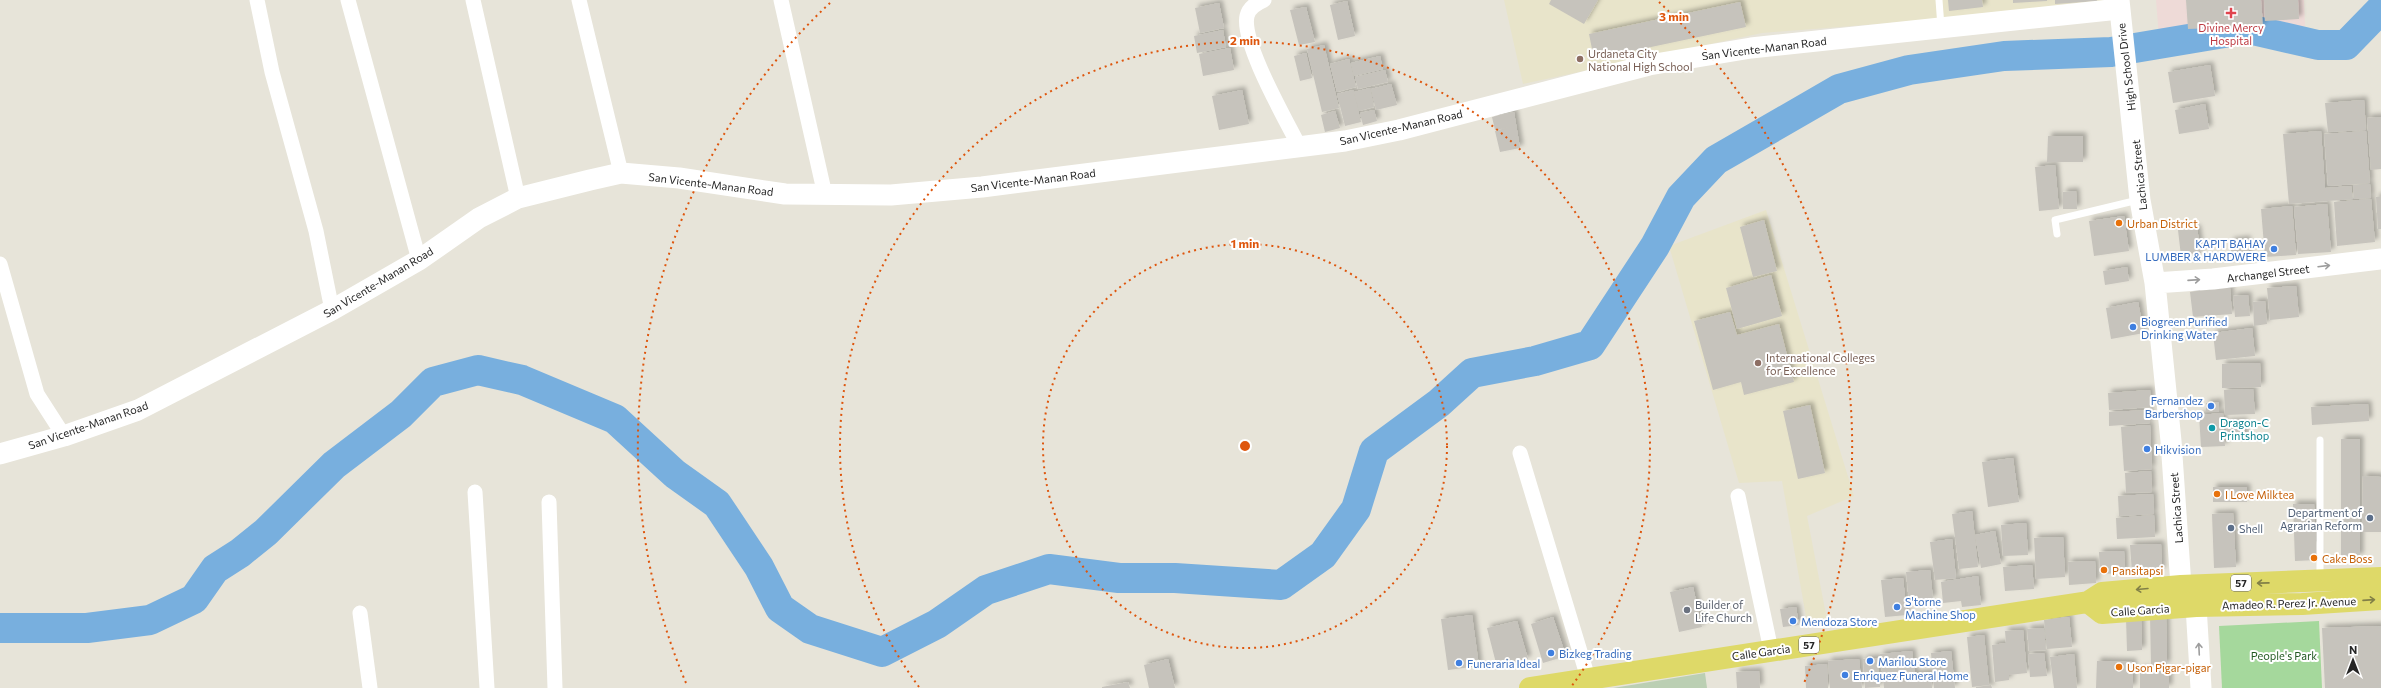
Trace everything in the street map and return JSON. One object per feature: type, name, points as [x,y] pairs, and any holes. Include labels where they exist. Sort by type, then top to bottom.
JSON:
[{"type":"main road","name":"Amadeo R. Perez Jr. Avenue","points":[[2181,586],[2381,578]]},
{"type":"main road","points":[[2302,604],[2311,582]]},
{"type":"main road","name":"Calle Garcia","points":[[1530,688],[1577,682],[1771,650],[2088,602],[2102,593],[2181,586]]},
{"type":"main road","name":"Amadeo R. Perez Jr. Avenue","points":[[2196,606],[2302,604],[2381,599]]},
{"type":"main road","name":"Calle Garcia","points":[[2088,602],[2102,613],[2196,606]]},
{"type":"street","points":[[257,0],[272,72],[316,231],[332,310]]},
{"type":"street","points":[[348,0],[419,260]]},
{"type":"street","points":[[473,0],[518,198]]},
{"type":"street","points":[[579,0],[621,173]]},
{"type":"street","points":[[781,0],[825,196]]},
{"type":"street","points":[[1264,0],[1252,7],[1247,14],[1248,32],[1254,54],[1299,146]]},
{"type":"street","name":"San Vicente-Manan Road","points":[[0,454],[64,436],[138,410],[332,310],[419,260],[479,218],[518,198],[621,173],[679,178],[784,194],[825,196],[892,195],[982,187],[1299,146],[1345,142],[1399,130],[1649,65],[1751,48],[1941,29],[2119,5]]},
{"type":"street","name":"High School Drive","points":[[2119,5],[2134,134]]},
{"type":"street","name":"Lachica Street","points":[[2134,134],[2140,200],[2156,283],[2171,441],[2181,586]]},
{"type":"street","name":"Archangel Street","points":[[2156,283],[2213,279],[2381,259]]},
{"type":"street","points":[[0,264],[36,394],[64,436]]},
{"type":"street","points":[[1520,454],[1577,682]]},
{"type":"street","points":[[475,492],[487,688]]},
{"type":"street","points":[[1738,496],[1771,650]]},
{"type":"street","points":[[549,502],[555,688]]},
{"type":"street","points":[[2181,586],[2196,606],[2201,688]]},
{"type":"street","points":[[360,613],[370,688]]},
{"type":"lane","points":[[1939,0],[1941,29]]},
{"type":"lane","points":[[2057,234],[2055,220],[2140,200]]},
{"type":"lane","points":[[2311,582],[2320,440]]},
{"type":"shaded area","name":"Urdaneta City National High School","points":[[1504,0],[2107,0],[2108,6],[1762,33],[1523,84]]},
{"type":"shaded area","name":"Divine Mercy Hospital","points":[[2156,0],[2304,0],[2305,26],[2159,37]]},
{"type":"shaded area","name":"International Colleges for Excellence","points":[[1766,210],[1854,496],[1807,516],[1828,625],[1808,628],[1782,481],[1739,483],[1669,246]]},
{"type":"green space","name":"People's Park","points":[[2319,621],[2322,688],[2222,688],[2219,626]]},
{"type":"green space","points":[[1705,673],[1707,688],[1613,688]]},
{"type":"building","points":[[1551,0],[1598,0],[1584,24],[1549,4]]},
{"type":"building","points":[[1948,0],[1982,0],[1983,7],[1949,11]]},
{"type":"building","points":[[2013,0],[2047,0],[2047,1],[2013,3]]},
{"type":"building","points":[[2055,0],[2097,0],[2097,1],[2055,4]]},
{"type":"building","points":[[2186,0],[2261,0],[2263,26],[2188,29]]},
{"type":"building","points":[[2264,0],[2298,0],[2299,19],[2265,21]]},
{"type":"building","points":[[1347,1],[1355,36],[1338,40],[1330,5]]},
{"type":"building","points":[[1740,2],[1746,27],[1594,59],[1589,34]]},
{"type":"building","points":[[1219,3],[1224,28],[1200,33],[1195,8]]},
{"type":"building","points":[[1306,7],[1315,42],[1299,45],[1290,10]]},
{"type":"building","points":[[1223,30],[1226,47],[1197,53],[1194,36]]},
{"type":"building","points":[[1324,45],[1339,108],[1322,112],[1307,49]]},
{"type":"building","points":[[1230,48],[1234,70],[1203,76],[1199,54]]},
{"type":"building","points":[[1306,53],[1312,78],[1300,81],[1294,56]]},
{"type":"building","points":[[1380,56],[1383,69],[1354,76],[1351,63]]},
{"type":"building","points":[[1349,59],[1356,87],[1337,92],[1330,64]]},
{"type":"building","points":[[2210,65],[2215,96],[2173,103],[2168,72]]},
{"type":"building","points":[[1385,70],[1388,82],[1358,89],[1355,77]]},
{"type":"building","points":[[1391,84],[1397,105],[1376,110],[1371,89]]},
{"type":"building","points":[[1370,88],[1374,107],[1359,111],[1354,92]]},
{"type":"building","points":[[1242,90],[1249,124],[1219,130],[1212,96]]},
{"type":"building","points":[[1353,90],[1361,122],[1345,126],[1337,94]]},
{"type":"building","points":[[2364,100],[2366,130],[2328,132],[2325,103]]},
{"type":"building","points":[[2205,104],[2209,129],[2179,134],[2175,110]]},
{"type":"building","points":[[1374,110],[1377,121],[1363,125],[1360,113]]},
{"type":"building","points":[[1335,111],[1340,128],[1325,132],[1321,115]]},
{"type":"building","points":[[1514,112],[1520,148],[1500,152],[1495,131],[1510,127],[1495,130],[1492,117]]},
{"type":"building","points":[[2381,117],[2381,169],[2371,170],[2367,118]]},
{"type":"building","points":[[2321,131],[2325,188],[2351,186],[2353,199],[2289,204],[2283,134]]},
{"type":"building","points":[[2366,131],[2370,183],[2328,186],[2324,134]]},
{"type":"building","points":[[2048,136],[2083,136],[2083,162],[2047,162]]},
{"type":"building","points":[[2055,165],[2059,209],[2039,211],[2035,167]]},
{"type":"building","points":[[2370,184],[2371,198],[2354,199],[2353,185]]},
{"type":"building","points":[[2076,191],[2077,209],[2063,209],[2063,192]]},
{"type":"building","points":[[2381,196],[2381,229],[2378,229],[2376,197]]},
{"type":"building","points":[[2371,199],[2375,242],[2337,246],[2334,202]]},
{"type":"building","points":[[2327,204],[2331,252],[2298,254],[2294,207]]},
{"type":"building","points":[[2292,206],[2296,255],[2265,257],[2261,209]]},
{"type":"building","points":[[2124,216],[2129,251],[2094,256],[2089,221]]},
{"type":"building","points":[[1764,220],[1777,271],[1753,277],[1740,227]]},
{"type":"building","points":[[2197,228],[2201,253],[2181,256],[2178,230]]},
{"type":"building","points":[[2247,239],[2249,258],[2232,259],[2230,241]]},
{"type":"building","points":[[2127,267],[2129,281],[2105,285],[2103,271]]},
{"type":"building","points":[[1771,275],[1782,316],[1737,329],[1726,288]]},
{"type":"building","points":[[2296,286],[2299,317],[2270,320],[2267,288]]},
{"type":"building","points":[[2230,288],[2232,314],[2193,317],[2190,292]]},
{"type":"building","points":[[2248,295],[2250,316],[2235,317],[2233,296]]},
{"type":"building","points":[[2265,301],[2267,324],[2254,326],[2253,302]]},
{"type":"building","points":[[2138,302],[2144,333],[2111,339],[2106,308]]},
{"type":"building","points":[[1730,312],[1737,335],[1779,324],[1794,382],[1744,395],[1741,382],[1713,390],[1694,321]]},
{"type":"building","points":[[2252,328],[2255,356],[2216,360],[2213,333]]},
{"type":"building","points":[[2260,363],[2261,387],[2222,388],[2222,364]]},
{"type":"building","points":[[2253,389],[2255,414],[2225,415],[2224,390]]},
{"type":"building","points":[[2150,390],[2151,407],[2109,410],[2108,393]]},
{"type":"building","points":[[2219,402],[2219,412],[2206,412],[2206,403]]},
{"type":"building","points":[[2368,404],[2369,421],[2312,425],[2311,407]]},
{"type":"building","points":[[1810,405],[1825,473],[1798,479],[1783,411]]},
{"type":"building","points":[[2150,410],[2150,423],[2109,426],[2109,412]]},
{"type":"building","name":"Dragon-C Printshop","points":[[2223,413],[2225,446],[2201,447],[2199,415]]},
{"type":"building","points":[[2244,421],[2245,440],[2227,441],[2226,422]]},
{"type":"building","points":[[2150,425],[2152,469],[2124,471],[2121,427]]},
{"type":"building","points":[[2341,439],[2360,439],[2360,557],[2341,557]]},
{"type":"building","points":[[2013,458],[2019,502],[1988,507],[1982,462]]},
{"type":"building","points":[[2151,471],[2152,492],[2126,493],[2125,473]]},
{"type":"building","points":[[2363,476],[2381,477],[2381,532],[2362,532]]},
{"type":"building","points":[[2213,487],[2247,487],[2247,502],[2213,502]]},
{"type":"building","points":[[2153,494],[2154,514],[2119,516],[2118,496]]},
{"type":"building","points":[[2293,504],[2314,504],[2317,560],[2295,561]]},
{"type":"building","points":[[1972,511],[1978,567],[1959,569],[1952,514]]},
{"type":"building","points":[[2233,513],[2236,567],[2214,568],[2212,514]]},
{"type":"building","points":[[2154,515],[2155,537],[2117,539],[2116,518]]},
{"type":"building","points":[[2026,523],[2028,555],[2003,556],[2001,525]]},
{"type":"building","points":[[1995,531],[2001,564],[1981,568],[1975,535]]},
{"type":"building","points":[[2063,537],[2065,577],[2036,579],[2034,538]]},
{"type":"building","points":[[1952,539],[1956,578],[1935,580],[1930,542]]},
{"type":"building","points":[[2161,544],[2162,571],[2132,573],[2130,545]]},
{"type":"building","points":[[2124,551],[2125,573],[2100,574],[2099,552]]},
{"type":"building","points":[[2095,561],[2096,583],[2069,585],[2068,562]]},
{"type":"building","points":[[2032,565],[2034,589],[2005,591],[2003,567]]},
{"type":"building","points":[[1930,570],[1933,599],[1909,602],[1906,572]]},
{"type":"building","points":[[1978,576],[1981,605],[1962,607],[1961,601],[1943,603],[1941,582]]},
{"type":"building","points":[[1903,578],[1907,615],[1885,617],[1881,580]]},
{"type":"building","name":"Builder of Life Church","points":[[1693,587],[1702,627],[1679,632],[1670,592]]},
{"type":"building","points":[[1796,607],[1799,625],[1783,627],[1780,609]]},
{"type":"building","points":[[2166,613],[2167,665],[2151,666],[2150,614]]},
{"type":"building","points":[[1472,615],[1479,666],[1448,670],[1441,619]]},
{"type":"building","points":[[1553,617],[1566,656],[1543,663],[1531,624]]},
{"type":"building","points":[[2069,617],[2072,647],[2047,649],[2044,620]]},
{"type":"building","points":[[2126,617],[2141,617],[2142,650],[2127,651]]},
{"type":"building","points":[[1517,621],[1528,659],[1497,667],[1487,628]]},
{"type":"building","points":[[2381,626],[2381,688],[2325,688],[2322,628]]},
{"type":"building","points":[[2044,628],[2046,650],[2029,651],[2027,629]]},
{"type":"building","points":[[2023,630],[2027,673],[2009,675],[2009,680],[1995,682],[1992,645],[2006,643],[2005,631]]},
{"type":"building","points":[[1984,635],[1989,685],[1972,687],[1967,637]]},
{"type":"building","points":[[1912,651],[1915,674],[1931,672],[1932,688],[1884,688],[1880,654]]},
{"type":"building","points":[[1951,651],[1955,688],[1934,688],[1931,653]]},
{"type":"building","points":[[2044,653],[2047,676],[2030,677],[2028,654]]},
{"type":"building","points":[[2074,654],[2077,688],[2054,688],[2050,657]]},
{"type":"building","points":[[1878,658],[1880,687],[1865,688],[1863,659]]},
{"type":"building","points":[[1168,659],[1175,688],[1149,688],[1144,665]]},
{"type":"building","name":"Enriquez Funeral Home","points":[[1859,659],[1862,688],[1830,688],[1828,661]]},
{"type":"building","points":[[2097,661],[2133,662],[2133,688],[2096,688]]},
{"type":"building","points":[[1827,664],[1828,688],[1806,688],[1805,666]]},
{"type":"building","points":[[2140,669],[2169,670],[2169,688],[2140,688]]},
{"type":"building","points":[[1759,671],[1760,688],[1737,688],[1736,672]]},
{"type":"building","points":[[1128,682],[1130,688],[1102,688],[1102,687]]},
{"type":"building","points":[[1991,685],[1992,688],[1976,688],[1976,687]]},
{"type":"waterway","points":[[0,628],[87,628],[150,620],[194,599],[215,569],[240,553],[266,532],[334,465],[401,414],[433,382],[478,370],[522,380],[615,419],[675,474],[717,504],[759,567],[780,608],[810,629],[882,652],[937,624],[986,590],[1049,569],[1119,578],[1175,578],[1281,585],[1323,555],[1356,509],[1374,451],[1439,403],[1472,373],[1535,361],[1590,345],[1655,246],[1681,197],[1716,160],[1839,89],[1909,70],[2004,56],[2111,52],[2248,29],[2318,45],[2346,45],[2381,9]]},
{"type":"place","name":"Divine Mercy Hospital","points":[[2231,13]]},
{"type":"place","name":"Urdaneta City National High School","points":[[1580,59]]},
{"type":"place","name":"Urban District","points":[[2119,223]]},
{"type":"place","name":"KAPIT BAHAY LUMBER & HARDWERE","points":[[2274,249]]},
{"type":"place","name":"Biogreen Purified Drinking Water","points":[[2133,327]]},
{"type":"place","name":"International Colleges for Excellence","points":[[1758,363]]},
{"type":"place","name":"Fernandez Barbershop","points":[[2211,406]]},
{"type":"place","name":"Dragon-C Printshop","points":[[2212,428]]},
{"type":"place","name":"Hikvision","points":[[2147,449]]},
{"type":"place","name":"I Love Milktea","points":[[2217,494]]},
{"type":"place","name":"Department of Agrarian Reform","points":[[2370,518]]},
{"type":"place","name":"Shell","points":[[2231,528]]},
{"type":"place","name":"Cake Boss","points":[[2314,558]]},
{"type":"place","name":"Pansitapsi","points":[[2104,570]]},
{"type":"place","name":"S'torne Machine Shop","points":[[1897,607]]},
{"type":"place","name":"Builder of Life Church","points":[[1687,610]]},
{"type":"place","name":"Mendoza Store","points":[[1793,621]]},
{"type":"place","name":"Bizkeg Trading","points":[[1551,653]]},
{"type":"place","name":"Marilou Store","points":[[1870,661]]},
{"type":"place","name":"Funeraria Ideal","points":[[1459,663]]},
{"type":"place","name":"Uson Pigar-pigar","points":[[2119,667]]},
{"type":"place","name":"Enriquez Funeral Home","points":[[1845,675]]}]
